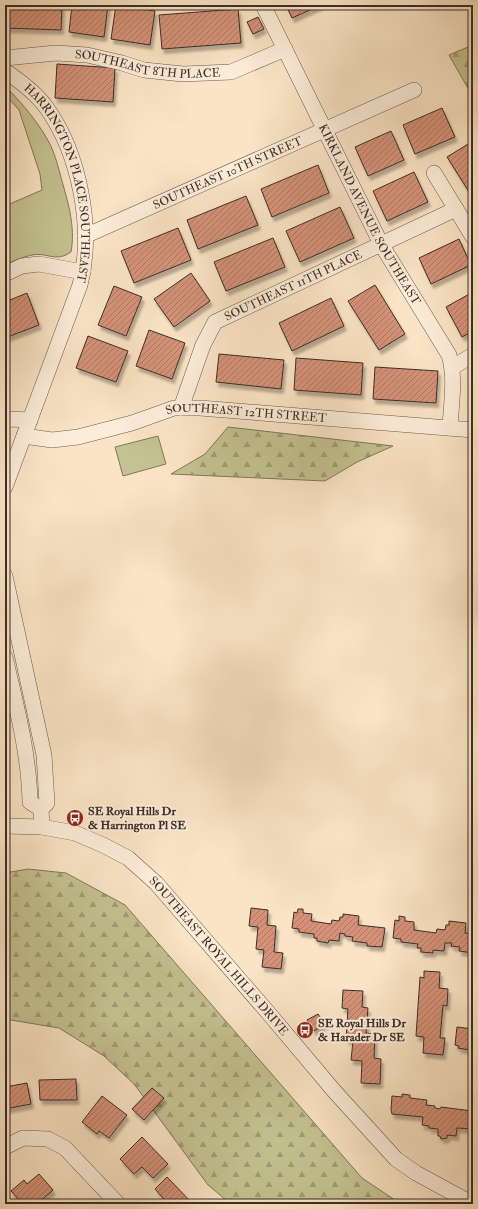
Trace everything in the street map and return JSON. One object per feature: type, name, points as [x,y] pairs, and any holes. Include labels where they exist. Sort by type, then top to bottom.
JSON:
[{"type":"street","name":"KIRKLAND AVENUE SOUTHEAST","points":[[263,5],[381,244],[449,356],[453,367],[450,428]]},
{"type":"street","name":"SOUTHEAST 8TH PLACE","points":[[5,58],[56,53],[87,55],[144,70],[183,74],[231,72],[285,49]]},
{"type":"street","name":"HARRINGTON PLACE SOUTHEAST","points":[[5,70],[27,87],[45,106],[60,130],[70,154],[80,188],[85,236],[85,266],[80,285],[5,487]]},
{"type":"street","name":"SOUTHEAST 10TH STREET","points":[[85,236],[414,90]]},
{"type":"street","points":[[434,173],[473,237]]},
{"type":"street","name":"SOUTHEAST 11TH PLACE","points":[[181,408],[203,345],[215,322],[456,209]]},
{"type":"street","points":[[5,274],[22,266],[39,264],[83,272]]},
{"type":"street","points":[[453,367],[473,355]]},
{"type":"street","name":"SOUTHEAST 12TH STREET","points":[[24,436],[52,440],[78,437],[132,423],[174,408],[200,408],[473,430]]},
{"type":"street","points":[[5,421],[10,419],[30,420]]},
{"type":"street","points":[[5,576],[44,755],[48,803],[41,809]]},
{"type":"street","points":[[5,657],[26,752],[30,779],[30,802],[41,809]]},
{"type":"street","points":[[41,809],[42,827]]},
{"type":"street","name":"SOUTHEAST ROYAL HILLS DRIVE","points":[[5,826],[42,827],[75,833],[128,858],[156,883],[335,1092],[396,1159],[416,1173],[473,1204]]},
{"type":"street","points":[[5,1148],[24,1138],[48,1139],[65,1148],[118,1204]]},
{"type":"green space","points":[[473,45],[473,97],[449,55]]},
{"type":"green space","points":[[10,91],[38,125],[53,150],[72,222],[72,242],[71,252],[60,257],[38,254],[18,259],[5,265],[5,206],[42,190],[40,174],[19,110],[10,100]]},
{"type":"green space","points":[[228,427],[393,446],[357,462],[325,481],[171,474],[205,454]]},
{"type":"green space","points":[[158,436],[166,464],[123,476],[115,447]]},
{"type":"green space","points":[[28,869],[66,873],[125,905],[362,1178],[401,1204],[231,1204],[208,1185],[134,1084],[104,1056],[59,1028],[5,1019],[5,873]]},
{"type":"building","points":[[5,5],[62,5],[61,30],[5,28]]},
{"type":"building","points":[[72,5],[108,5],[104,37],[69,32]]},
{"type":"building","points":[[116,5],[155,11],[150,45],[111,39]]},
{"type":"building","points":[[286,5],[321,5],[292,18]]},
{"type":"building","points":[[238,9],[241,43],[162,49],[159,15]]},
{"type":"building","points":[[258,17],[264,29],[253,34],[247,22]]},
{"type":"building","points":[[57,64],[115,68],[113,102],[55,98]]},
{"type":"building","points":[[442,108],[455,137],[415,154],[403,125]]},
{"type":"building","points":[[391,131],[404,160],[368,176],[355,147]]},
{"type":"building","points":[[473,141],[473,194],[471,195],[447,157]]},
{"type":"building","points":[[318,165],[329,193],[272,217],[261,189]]},
{"type":"building","points":[[414,172],[428,202],[387,221],[373,191]]},
{"type":"building","points":[[246,196],[258,225],[198,249],[187,220]]},
{"type":"building","points":[[340,207],[354,238],[300,262],[286,231]]},
{"type":"building","points":[[178,228],[191,260],[134,283],[121,251]]},
{"type":"building","points":[[273,238],[285,267],[226,291],[214,262]]},
{"type":"building","points":[[459,239],[471,265],[431,284],[419,258]]},
{"type":"building","points":[[191,273],[210,301],[174,327],[154,299]]},
{"type":"building","points":[[375,285],[405,334],[379,350],[348,301]]},
{"type":"building","points":[[114,286],[142,297],[126,336],[98,325]]},
{"type":"building","points":[[473,292],[473,331],[462,337],[446,307]]},
{"type":"building","points":[[27,293],[39,325],[5,338],[5,302]]},
{"type":"building","points":[[331,298],[344,326],[292,351],[279,323]]},
{"type":"building","points":[[149,330],[185,343],[172,379],[136,366]]},
{"type":"building","points":[[88,336],[128,351],[116,382],[76,368]]},
{"type":"building","points":[[219,354],[284,360],[281,389],[216,382]]},
{"type":"building","points":[[296,358],[363,363],[361,395],[294,390]]},
{"type":"building","points":[[375,367],[438,371],[436,403],[373,399]]},
{"type":"building","points":[[251,908],[268,910],[267,925],[276,926],[274,952],[283,953],[281,969],[262,967],[264,950],[256,949],[258,927],[249,926]]},
{"type":"building","points":[[298,909],[303,909],[303,913],[312,914],[311,921],[331,924],[332,920],[339,921],[340,917],[343,917],[343,914],[359,916],[358,925],[385,928],[382,947],[367,946],[367,943],[352,941],[353,937],[345,936],[345,934],[340,933],[339,941],[329,940],[328,943],[317,941],[317,938],[314,938],[314,934],[299,932],[299,929],[292,928],[294,912],[297,913]]},
{"type":"building","points":[[399,916],[405,917],[405,921],[414,922],[414,930],[436,933],[437,929],[445,930],[446,925],[449,925],[449,921],[466,923],[465,933],[473,934],[473,953],[459,951],[460,947],[451,946],[452,943],[445,943],[444,951],[433,950],[433,953],[421,952],[421,948],[417,948],[418,944],[401,942],[401,939],[393,938],[395,920],[399,921]]},
{"type":"building","points":[[424,971],[440,972],[439,988],[448,989],[447,1006],[443,1005],[440,1038],[445,1038],[443,1055],[423,1053],[424,1037],[416,1036],[420,977],[424,978]]},
{"type":"building","points":[[343,990],[363,991],[362,1007],[368,1008],[366,1033],[375,1034],[374,1058],[381,1059],[380,1084],[361,1083],[362,1061],[351,1060],[353,1041],[346,1040],[348,1009],[342,1008]]},
{"type":"building","points":[[318,1014],[325,1024],[314,1031],[307,1020]]},
{"type":"building","points":[[457,1027],[473,1029],[473,1056],[469,1055],[470,1050],[458,1048],[459,1046],[455,1045]]},
{"type":"building","points":[[76,1079],[77,1100],[40,1100],[39,1080]]},
{"type":"building","points":[[27,1083],[31,1104],[5,1109],[5,1087]]},
{"type":"building","points":[[152,1088],[164,1098],[144,1120],[132,1109]]},
{"type":"building","points":[[402,1094],[410,1095],[410,1098],[427,1100],[426,1105],[435,1106],[435,1108],[440,1109],[441,1107],[472,1111],[473,1108],[473,1129],[457,1128],[456,1136],[447,1135],[447,1138],[441,1139],[440,1136],[438,1136],[438,1129],[429,1128],[429,1126],[422,1125],[423,1117],[392,1114],[392,1096],[402,1097]]},
{"type":"building","points":[[102,1096],[127,1115],[109,1138],[99,1131],[97,1134],[82,1122]]},
{"type":"building","points":[[142,1137],[168,1164],[153,1178],[142,1167],[134,1174],[120,1159]]},
{"type":"building","points":[[39,1174],[53,1190],[37,1204],[23,1204],[11,1191],[24,1180],[27,1184]]},
{"type":"building","points":[[167,1177],[193,1204],[164,1204],[162,1201],[164,1199],[155,1189]]},
{"type":"place","name":"SE Royal Hills Dr & Harrington Pl SE","points":[[75,818]]},
{"type":"place","name":"SE Royal Hills Dr & Harader Dr SE","points":[[305,1030]]}]
